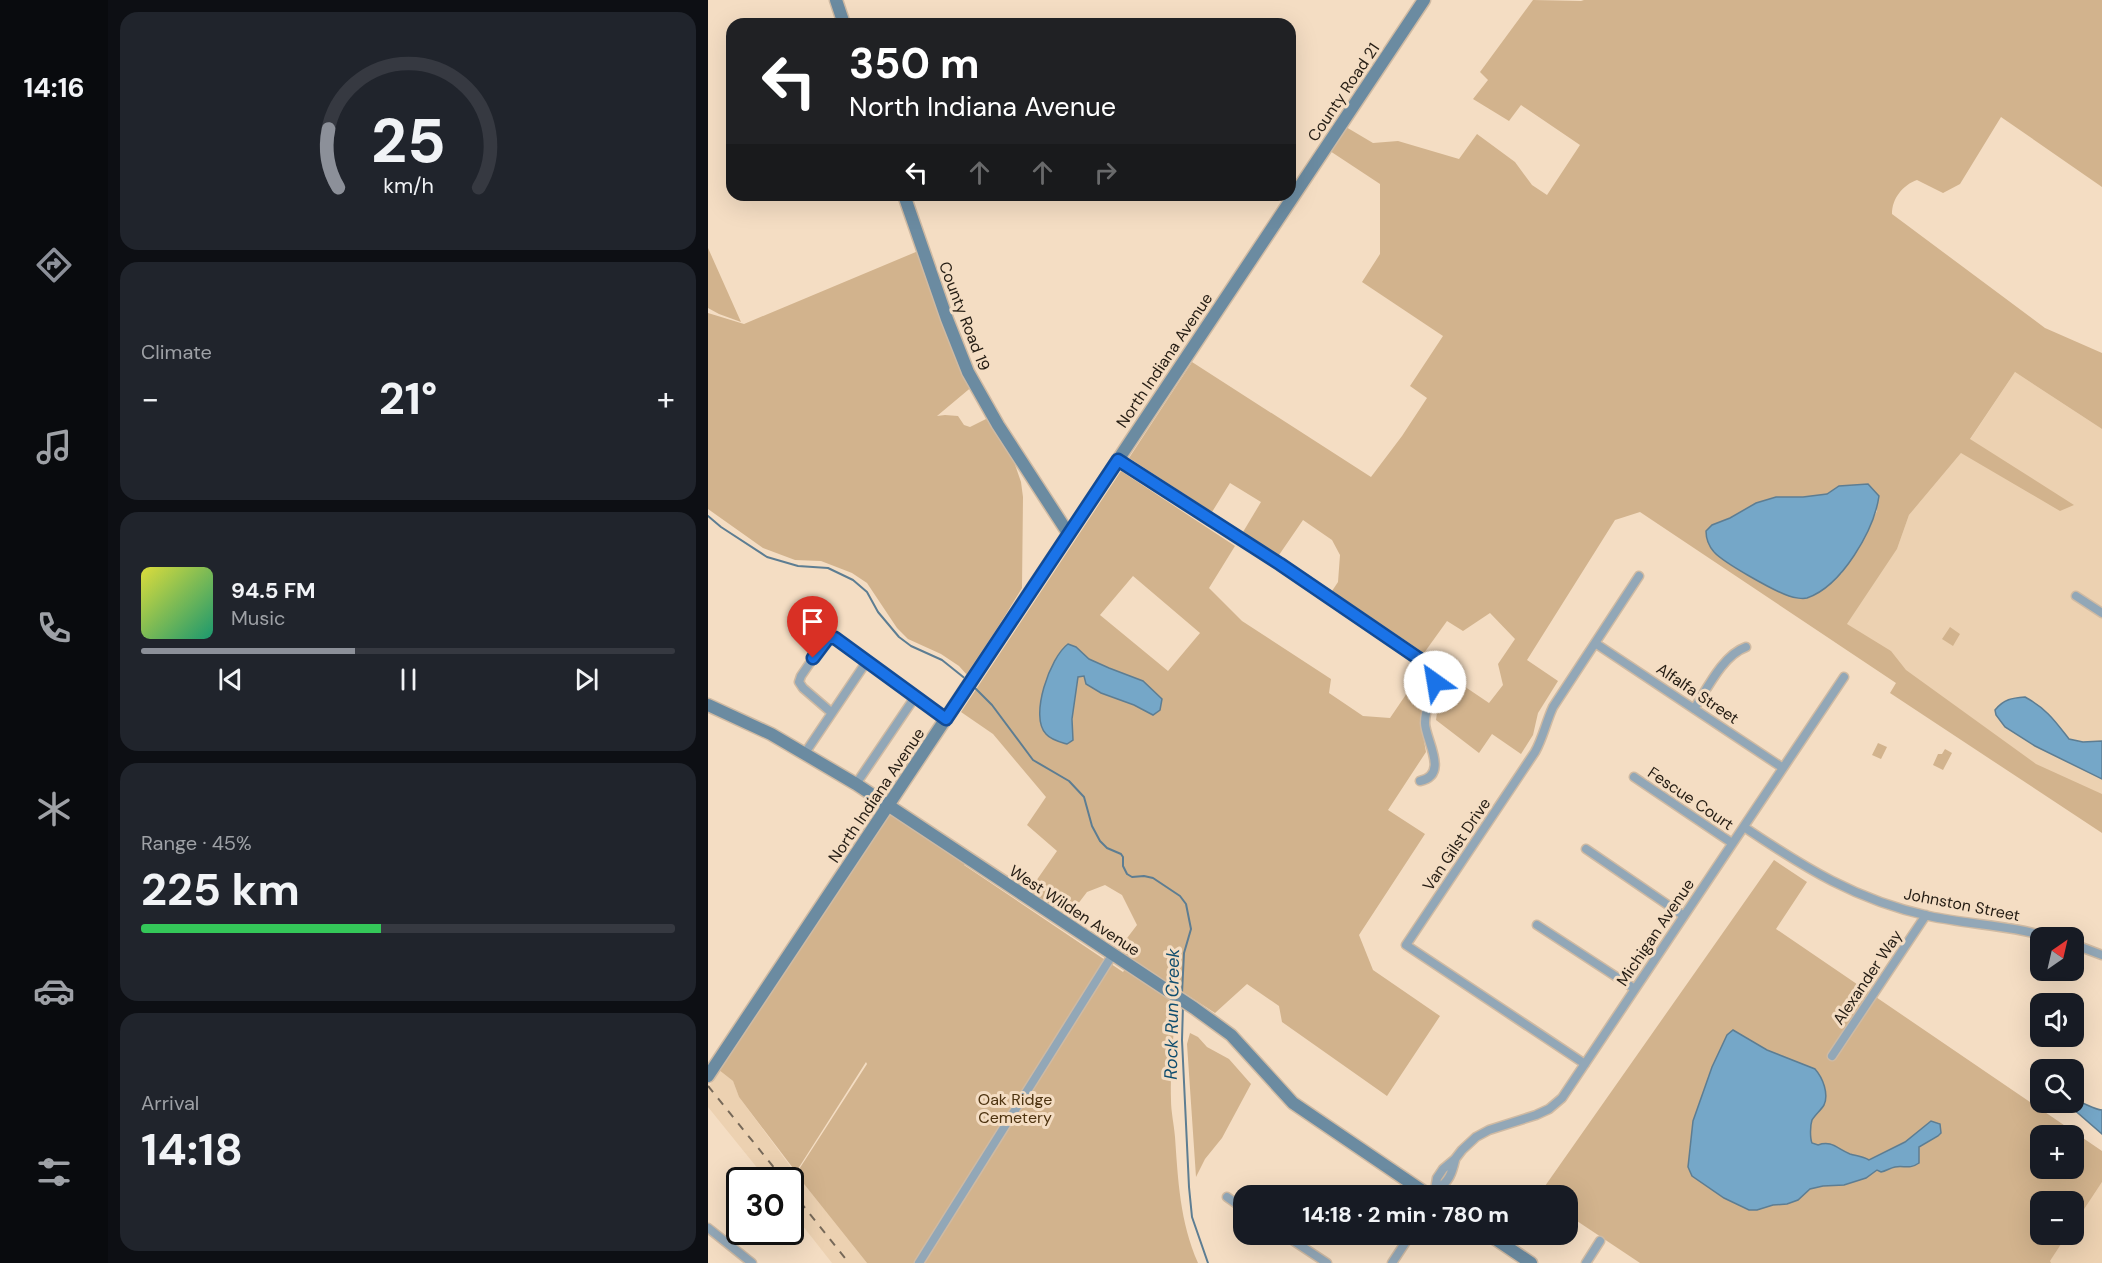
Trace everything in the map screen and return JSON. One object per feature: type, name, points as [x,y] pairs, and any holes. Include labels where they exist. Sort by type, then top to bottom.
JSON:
[{"type":"street","points":[[836,0],[842,18]]},
{"type":"street","name":"County Road 21","points":[[1296,192],[1424,0]]},
{"type":"street","name":"County Road 19","points":[[906,201],[968,372],[992,415],[1068,533]]},
{"type":"street","name":"County Road 21","points":[[1269,233],[1290,201]]},
{"type":"street","name":"North Indiana Avenue","points":[[708,1076],[1269,233]]},
{"type":"street","points":[[1118,460],[1280,564],[1437,671],[1425,723],[1435,754],[1435,765],[1432,772],[1420,781]]},
{"type":"street","name":"Van Gilst Drive","points":[[1585,1064],[1406,945],[1535,752],[1553,707],[1639,576]]},
{"type":"street","points":[[2076,596],[2102,613]]},
{"type":"street","points":[[832,713],[799,682],[825,641],[831,637],[946,719]]},
{"type":"street","name":"Alfalfa Street","points":[[1595,643],[1783,768]]},
{"type":"street","points":[[1694,709],[1727,658],[1736,650],[1746,647]]},
{"type":"street","points":[[805,753],[867,662]]},
{"type":"street","name":"Michigan Avenue","points":[[1436,1185],[1443,1169],[1468,1143],[1482,1133],[1549,1109],[1562,1098],[1844,677]]},
{"type":"street","points":[[856,784],[915,697]]},
{"type":"street","name":"West Wilden Avenue","points":[[708,705],[805,753],[856,784],[1194,1008],[1231,1035],[1293,1103],[1421,1185]]},
{"type":"street","name":"Fescue Court","points":[[1634,777],[1732,843]]},
{"type":"street","name":"Johnston Street","points":[[1744,827],[1832,882],[1882,903],[1926,915],[2030,932]]},
{"type":"street","points":[[1586,849],[1684,916]]},
{"type":"street","name":"Alexander Way","points":[[1832,1056],[1926,915]]},
{"type":"street","points":[[1537,925],[1635,989]]},
{"type":"street","points":[[2084,948],[2102,955]]},
{"type":"street","points":[[919,1263],[1113,954]]},
{"type":"street","points":[[1227,1197],[1233,1201]]},
{"type":"street","points":[[708,1228],[752,1263]]},
{"type":"street","points":[[1586,1263],[1600,1241]]},
{"type":"street","points":[[1300,1245],[1327,1263]]},
{"type":"street","points":[[1392,1263],[1404,1245]]},
{"type":"street","points":[[1504,1245],[1531,1263]]},
{"type":"shaded area","points":[[2015,372],[2102,429],[2102,819],[1835,642],[1897,549],[1909,515],[1961,453]]},
{"type":"shaded area","points":[[719,1070],[733,1081],[739,1097],[791,1167],[756,1167],[708,1107],[708,1088]]},
{"type":"shaded area","points":[[2102,1182],[2102,1263],[2049,1262],[2060,1245],[2084,1245],[2084,1209]]},
{"type":"shaded area","points":[[804,1184],[867,1263],[832,1263],[804,1227]]},
{"type":"green space","points":[[1533,0],[2102,0],[2102,187],[2001,117],[1960,184],[1943,193],[1917,180],[1903,189],[1892,208],[1892,214],[2045,328],[2102,353],[2102,429],[2015,372],[1970,439],[2074,505],[2060,511],[1961,453],[1909,515],[1897,549],[1847,624],[1891,651],[1906,670],[2036,764],[2102,794],[2102,833],[1890,693],[1896,683],[1640,512],[1615,520],[1527,660],[1558,681],[1538,713],[1533,735],[1521,754],[1492,734],[1479,753],[1436,720],[1440,690],[1452,678],[1489,703],[1503,685],[1498,664],[1515,639],[1490,613],[1463,631],[1447,621],[1424,653],[1332,591],[1338,582],[1340,555],[1332,540],[1303,520],[1279,555],[1243,532],[1261,502],[1230,483],[1212,512],[1129,458],[1192,362],[1371,477],[1427,398],[1410,386],[1443,336],[1362,282],[1380,254],[1380,184],[1330,151],[1346,127],[1373,143],[1398,141],[1459,159],[1477,134],[1515,162],[1532,185],[1547,195],[1580,145],[1521,105],[1509,121],[1473,99],[1488,80],[1480,72]],"holes":[[[1868,484],[1877,511],[1841,574],[1758,580],[1732,566],[1713,552],[1712,525],[1756,503],[1776,497],[1828,494],[1839,486]]]},
{"type":"green space","points":[[708,248],[741,322],[708,308]]},
{"type":"green space","points":[[923,249],[974,385],[937,416],[958,416],[964,425],[970,427],[986,419],[990,421],[1012,456],[1021,482],[1023,497],[1022,588],[968,676],[959,666],[941,654],[908,639],[897,628],[867,583],[852,573],[821,561],[795,560],[763,548],[708,509],[708,313],[744,324]]},
{"type":"green space","points":[[1121,471],[1235,546],[1209,588],[1242,621],[1331,679],[1329,693],[1363,716],[1390,718],[1418,677],[1430,685],[1420,719],[1426,752],[1388,810],[1425,834],[1359,935],[1373,970],[1440,1016],[1387,1096],[1282,1022],[1279,1006],[1247,984],[1215,1013],[1118,950],[1137,925],[1122,895],[1105,885],[1087,892],[1068,917],[1029,891],[1057,851],[1027,825],[1046,797],[993,734],[961,712]],"holes":[[[1133,576],[1200,633],[1168,671],[1100,615]],[[1076,647],[1089,659],[1143,681],[1162,699],[1153,715],[1134,705],[1101,693],[1087,684],[1084,676],[1078,677],[1073,703],[1073,730],[1054,662]]]},
{"type":"green space","points":[[1950,627],[1960,634],[1953,646],[1942,639]]},
{"type":"green space","points":[[1878,743],[1887,747],[1881,759],[1872,755]]},
{"type":"green space","points":[[1945,749],[1952,753],[1943,770],[1933,765],[1938,754],[1942,754]]},
{"type":"green space","name":"Oak Ridge Cemetery","points":[[893,815],[1123,972],[1126,968],[1171,999],[1169,1003],[1176,1008],[1171,1109],[1184,1216],[1198,1263],[867,1263],[804,1184],[804,1167],[801,1167],[867,1064],[866,1062],[799,1167],[792,1167],[739,1097],[733,1081],[719,1070],[886,816]]},
{"type":"green space","points":[[1774,860],[1807,882],[1776,929],[2030,1102],[2030,1113],[2046,1113],[2064,1125],[2030,1125],[2030,1179],[2084,1179],[2084,1139],[2102,1151],[2102,1182],[2084,1209],[2084,1191],[2030,1191],[2030,1245],[2060,1245],[2050,1261],[2051,1263],[1640,1263],[1578,1222],[1578,1185],[1546,1185]]},
{"type":"green space","points":[[1190,1033],[1198,1037],[1207,1047],[1229,1059],[1251,1084],[1222,1138],[1205,1159],[1196,1177],[1187,1044]]},
{"type":"water","points":[[1868,484],[1879,496],[1871,525],[1863,540],[1844,569],[1832,582],[1820,592],[1807,598],[1789,596],[1772,589],[1728,563],[1712,549],[1706,537],[1706,531],[1712,525],[1756,503],[1776,497],[1827,494],[1839,486]]},
{"type":"water","points":[[1068,644],[1076,647],[1089,659],[1143,681],[1162,699],[1160,710],[1153,715],[1134,705],[1101,693],[1086,684],[1084,676],[1078,677],[1072,719],[1073,740],[1067,744],[1050,738],[1041,726],[1041,701],[1055,661]]},
{"type":"water","points":[[2025,697],[2045,711],[2069,739],[2083,742],[2102,741],[2102,779],[2035,746],[2005,727],[1995,710],[2008,700]]},
{"type":"water","points":[[1733,1030],[1767,1050],[1815,1069],[1818,1073],[1823,1081],[1826,1096],[1824,1105],[1812,1120],[1810,1132],[1812,1143],[1831,1144],[1850,1154],[1869,1160],[1905,1142],[1931,1121],[1940,1124],[1941,1133],[1919,1147],[1919,1163],[1915,1165],[1895,1167],[1881,1172],[1877,1170],[1866,1178],[1844,1185],[1810,1189],[1798,1200],[1787,1204],[1749,1210],[1724,1198],[1692,1176],[1688,1167],[1693,1121],[1712,1067],[1727,1035]]},
{"type":"water","points":[[2084,1103],[2102,1110],[2102,1134],[2078,1113],[2084,1113]]},
{"type":"waterway","name":"Rock Run Creek","points":[[708,516],[767,557],[798,566],[828,568],[853,580],[867,592],[878,612],[899,637],[911,646],[942,660],[967,680]]},
{"type":"waterway","name":"Rock Run Creek","points":[[973,686],[992,705],[1033,760],[1069,781],[1084,797],[1092,826],[1100,841],[1107,848],[1121,854],[1127,874],[1132,877],[1153,878],[1180,896],[1186,904],[1191,929],[1184,953],[1182,993]]},
{"type":"waterway","name":"Rock Run Creek","points":[[1183,1005],[1182,1040],[1189,1187],[1192,1217],[1208,1263]]},
{"type":"railway","points":[[708,1086],[773,1167]]},
{"type":"railway","points":[[804,1207],[849,1263]]},
{"type":"route","points":[[813,658],[828,638],[835,638],[946,719],[1118,460],[1280,564],[1437,671],[1435,682]]}]
